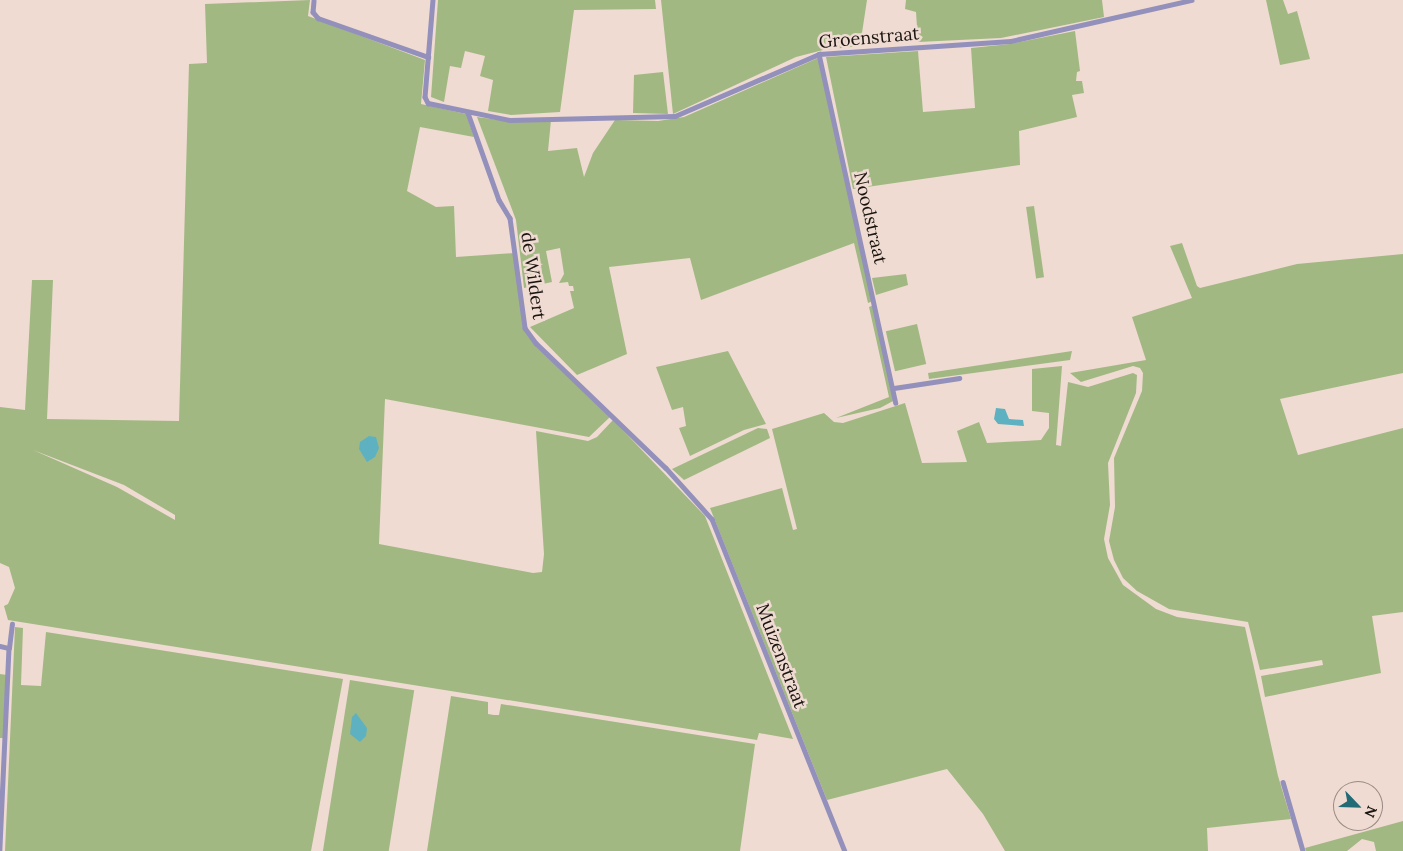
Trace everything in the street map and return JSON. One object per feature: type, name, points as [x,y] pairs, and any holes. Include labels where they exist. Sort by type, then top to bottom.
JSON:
[{"type":"street","points":[[314,1],[313,12],[318,18],[428,57],[433,0]]},
{"type":"street","name":"Groenstraat","points":[[428,57],[425,97],[428,103],[468,113],[510,120],[675,116],[819,54],[1012,41],[1191,0]]},
{"type":"street","name":"Noodstraat","points":[[819,54],[896,403]]},
{"type":"street","name":"de Wildert","points":[[468,113],[499,200],[510,218],[525,328],[536,343],[677,480]]},
{"type":"street","points":[[894,388],[960,378]]},
{"type":"street","name":"Muizenstraat","points":[[677,480],[712,519],[845,851]]},
{"type":"street","points":[[0,850],[9,648],[12,624]]},
{"type":"street","points":[[0,646],[9,648]]},
{"type":"street","points":[[1283,782],[1303,851]]},
{"type":"green space","points":[[310,0],[308,16],[425,60],[421,104],[466,114],[474,137],[420,127],[407,191],[436,207],[454,206],[456,257],[514,253],[523,327],[529,337],[610,417],[589,437],[385,399],[379,544],[533,573],[542,572],[544,554],[536,431],[588,441],[597,437],[613,420],[705,516],[793,739],[759,733],[757,740],[8,620],[4,606],[8,604],[15,588],[9,567],[0,563],[0,407],[25,410],[32,280],[53,280],[47,419],[179,421],[189,64],[207,63],[205,4]],"holes":[[[33,450],[124,485],[175,515],[175,520],[117,487]]]},
{"type":"green space","points":[[438,0],[655,0],[656,9],[574,10],[560,112],[511,115],[488,111],[493,80],[480,76],[485,56],[465,51],[461,68],[450,66],[444,102],[431,97]]},
{"type":"green space","points":[[661,0],[867,0],[860,46],[823,50],[796,57],[673,114]]},
{"type":"green space","points":[[906,0],[1102,0],[1104,17],[1001,38],[918,42],[916,12],[905,9]]},
{"type":"green space","points":[[1266,0],[1283,0],[1288,14],[1297,11],[1310,59],[1280,65]]},
{"type":"green space","points":[[1075,31],[1080,71],[1077,72],[1076,81],[1082,81],[1084,93],[1072,95],[1077,117],[1019,131],[1020,165],[853,189],[826,57],[918,51],[923,112],[975,108],[971,48],[1010,44]]},
{"type":"green space","points":[[818,58],[873,301],[868,303],[854,243],[701,300],[690,258],[609,267],[627,354],[577,375],[530,327],[574,308],[570,291],[574,291],[573,286],[569,286],[568,282],[559,283],[564,274],[560,248],[546,251],[552,282],[524,288],[516,220],[477,117],[514,122],[551,120],[548,151],[577,148],[584,177],[593,153],[615,120],[658,121],[684,117]]},
{"type":"green space","points":[[663,72],[668,114],[633,113],[634,75]]},
{"type":"green space","points":[[1034,206],[1044,277],[1036,278],[1026,207]]},
{"type":"green space","points":[[1182,243],[1197,286],[1200,288],[1297,264],[1403,254],[1403,373],[1280,399],[1298,455],[1403,428],[1403,612],[1372,616],[1381,673],[1265,697],[1261,676],[1323,665],[1322,660],[1260,670],[1248,622],[1169,609],[1137,591],[1123,578],[1114,560],[1109,541],[1115,507],[1114,458],[1142,391],[1143,373],[1140,368],[1133,366],[1081,382],[1070,373],[1146,360],[1132,317],[1192,298],[1170,246]]},
{"type":"green space","points":[[906,274],[908,285],[876,295],[872,278]]},
{"type":"green space","points":[[874,305],[895,400],[880,408],[836,418],[889,397],[869,307]]},
{"type":"green space","points":[[917,324],[926,364],[895,371],[886,331]]},
{"type":"green space","points":[[728,351],[766,424],[744,430],[690,456],[679,428],[686,426],[683,407],[672,410],[656,367]]},
{"type":"green space","points":[[1072,351],[1070,360],[929,379],[928,373]]},
{"type":"green space","points":[[1062,366],[1056,445],[1061,446],[1068,382],[1088,387],[1133,373],[1137,375],[1136,393],[1108,463],[1110,505],[1104,539],[1108,558],[1123,585],[1156,609],[1177,617],[1245,627],[1278,776],[1291,819],[1207,828],[1208,851],[1005,851],[983,814],[947,769],[827,800],[710,508],[782,488],[793,530],[797,529],[772,429],[824,413],[834,422],[843,423],[905,403],[922,463],[967,462],[957,431],[979,422],[987,443],[1041,440],[1049,428],[1049,413],[1032,411],[1032,369]]},
{"type":"green space","points":[[758,428],[767,429],[770,438],[684,480],[672,469]]},
{"type":"green space","points":[[15,627],[23,628],[21,685],[41,686],[46,632],[343,679],[311,851],[5,851]]},
{"type":"green space","points":[[0,674],[7,675],[5,738],[0,738]]},
{"type":"green space","points":[[350,680],[414,690],[389,851],[323,851]]},
{"type":"green space","points":[[451,696],[488,702],[488,714],[494,715],[499,715],[501,704],[755,744],[740,851],[427,851]]},
{"type":"green space","points":[[1403,821],[1403,851],[1376,851],[1374,842],[1362,839],[1347,851],[1306,851],[1305,848],[1367,831],[1383,831],[1383,827]]},
{"type":"water","points":[[996,408],[1005,409],[1009,419],[1023,420],[1024,426],[998,424],[994,419]]},
{"type":"water","points":[[369,436],[376,437],[379,448],[375,457],[367,462],[359,449],[360,442]]},
{"type":"water","points":[[356,713],[367,728],[366,736],[360,742],[350,734],[352,717]]}]
